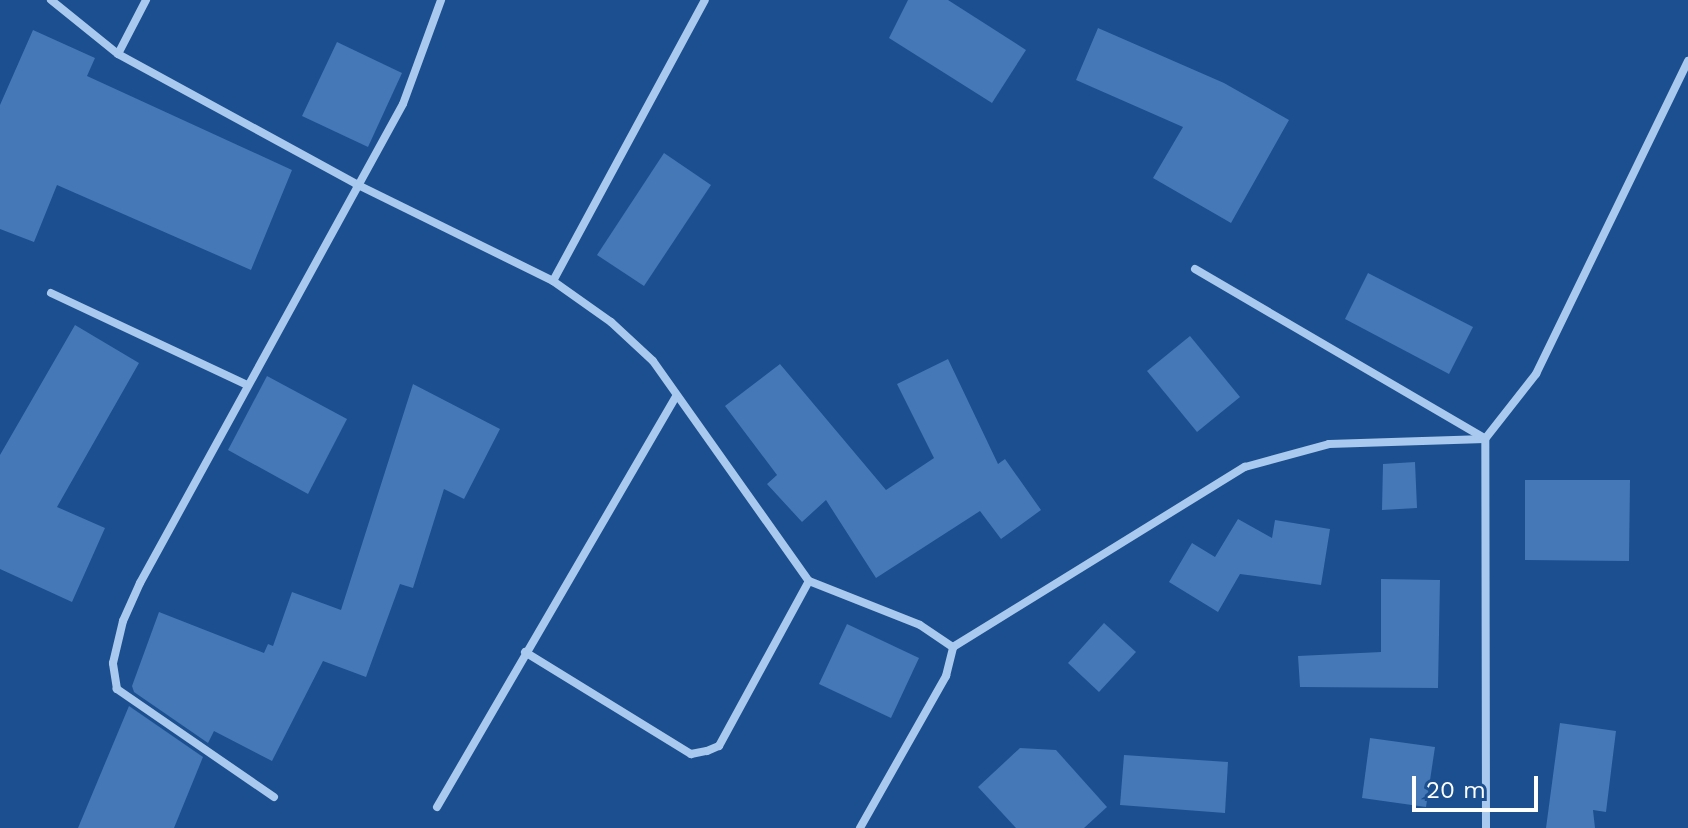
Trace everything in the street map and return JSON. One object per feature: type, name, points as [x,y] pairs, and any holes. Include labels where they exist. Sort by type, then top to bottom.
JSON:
[{"type":"street","points":[[51,0],[118,54],[356,184],[553,281],[632,340],[809,581],[920,625],[953,647]]},
{"type":"street","points":[[118,54],[146,0]]},
{"type":"street","points":[[274,797],[117,689],[113,663],[123,621],[140,583],[356,184],[403,104],[441,0]]},
{"type":"street","points":[[553,281],[705,0]]},
{"type":"street","points":[[1486,828],[1485,439],[1536,374],[1688,61]]},
{"type":"street","points":[[1195,269],[1485,439]]},
{"type":"street","points":[[51,293],[247,385]]},
{"type":"street","points":[[437,807],[676,397]]},
{"type":"street","points":[[860,828],[946,676],[953,647],[1245,467],[1329,444],[1485,439]]},
{"type":"street","points":[[525,652],[691,754],[707,751],[719,746],[809,581]]},
{"type":"building","points":[[908,0],[948,0],[1026,50],[992,103],[889,38]]},
{"type":"building","points":[[1098,28],[1224,83],[1289,120],[1231,223],[1153,178],[1183,127],[1076,80]]},
{"type":"building","points":[[33,30],[95,58],[87,76],[292,170],[251,270],[57,185],[34,242],[0,229],[0,105]]},
{"type":"building","points":[[337,42],[402,73],[368,147],[302,116]]},
{"type":"building","points":[[664,153],[711,185],[644,286],[597,255]]},
{"type":"building","points":[[1368,273],[1473,327],[1449,374],[1345,319]]},
{"type":"building","points":[[75,325],[139,363],[57,507],[105,528],[72,602],[0,569],[0,455]]},
{"type":"building","points":[[1190,336],[1240,397],[1197,432],[1147,371]]},
{"type":"building","points":[[948,359],[998,464],[1005,459],[1041,510],[1001,539],[980,511],[876,578],[826,500],[802,522],[767,484],[777,475],[725,406],[780,364],[886,490],[934,458],[897,384]]},
{"type":"building","points":[[267,376],[347,419],[308,494],[228,450]]},
{"type":"building","points":[[413,384],[500,429],[464,499],[444,489],[413,588],[400,584],[366,677],[323,661],[272,761],[214,731],[208,743],[134,692],[132,686],[159,612],[264,653],[268,644],[273,646],[292,592],[341,610]]},
{"type":"building","points":[[1415,462],[1417,508],[1382,510],[1383,464]]},
{"type":"building","points":[[1525,480],[1630,480],[1629,561],[1525,560]]},
{"type":"building","points":[[1238,519],[1272,538],[1275,520],[1330,529],[1321,585],[1240,574],[1218,612],[1169,582],[1192,543],[1215,557]]},
{"type":"building","points":[[1381,579],[1440,580],[1438,688],[1300,687],[1298,656],[1381,652]]},
{"type":"building","points":[[1104,623],[1136,652],[1099,692],[1068,663]]},
{"type":"building","points":[[847,624],[919,658],[891,718],[819,684]]},
{"type":"building","points":[[129,706],[203,757],[174,828],[78,828]]},
{"type":"building","points":[[1560,723],[1616,731],[1606,812],[1593,810],[1595,828],[1546,828]]},
{"type":"building","points":[[1370,738],[1435,747],[1426,807],[1362,798]]},
{"type":"building","points":[[1020,748],[1056,750],[1107,807],[1084,828],[1016,828],[978,787]]},
{"type":"building","points":[[1124,755],[1228,762],[1225,813],[1120,805]]}]
